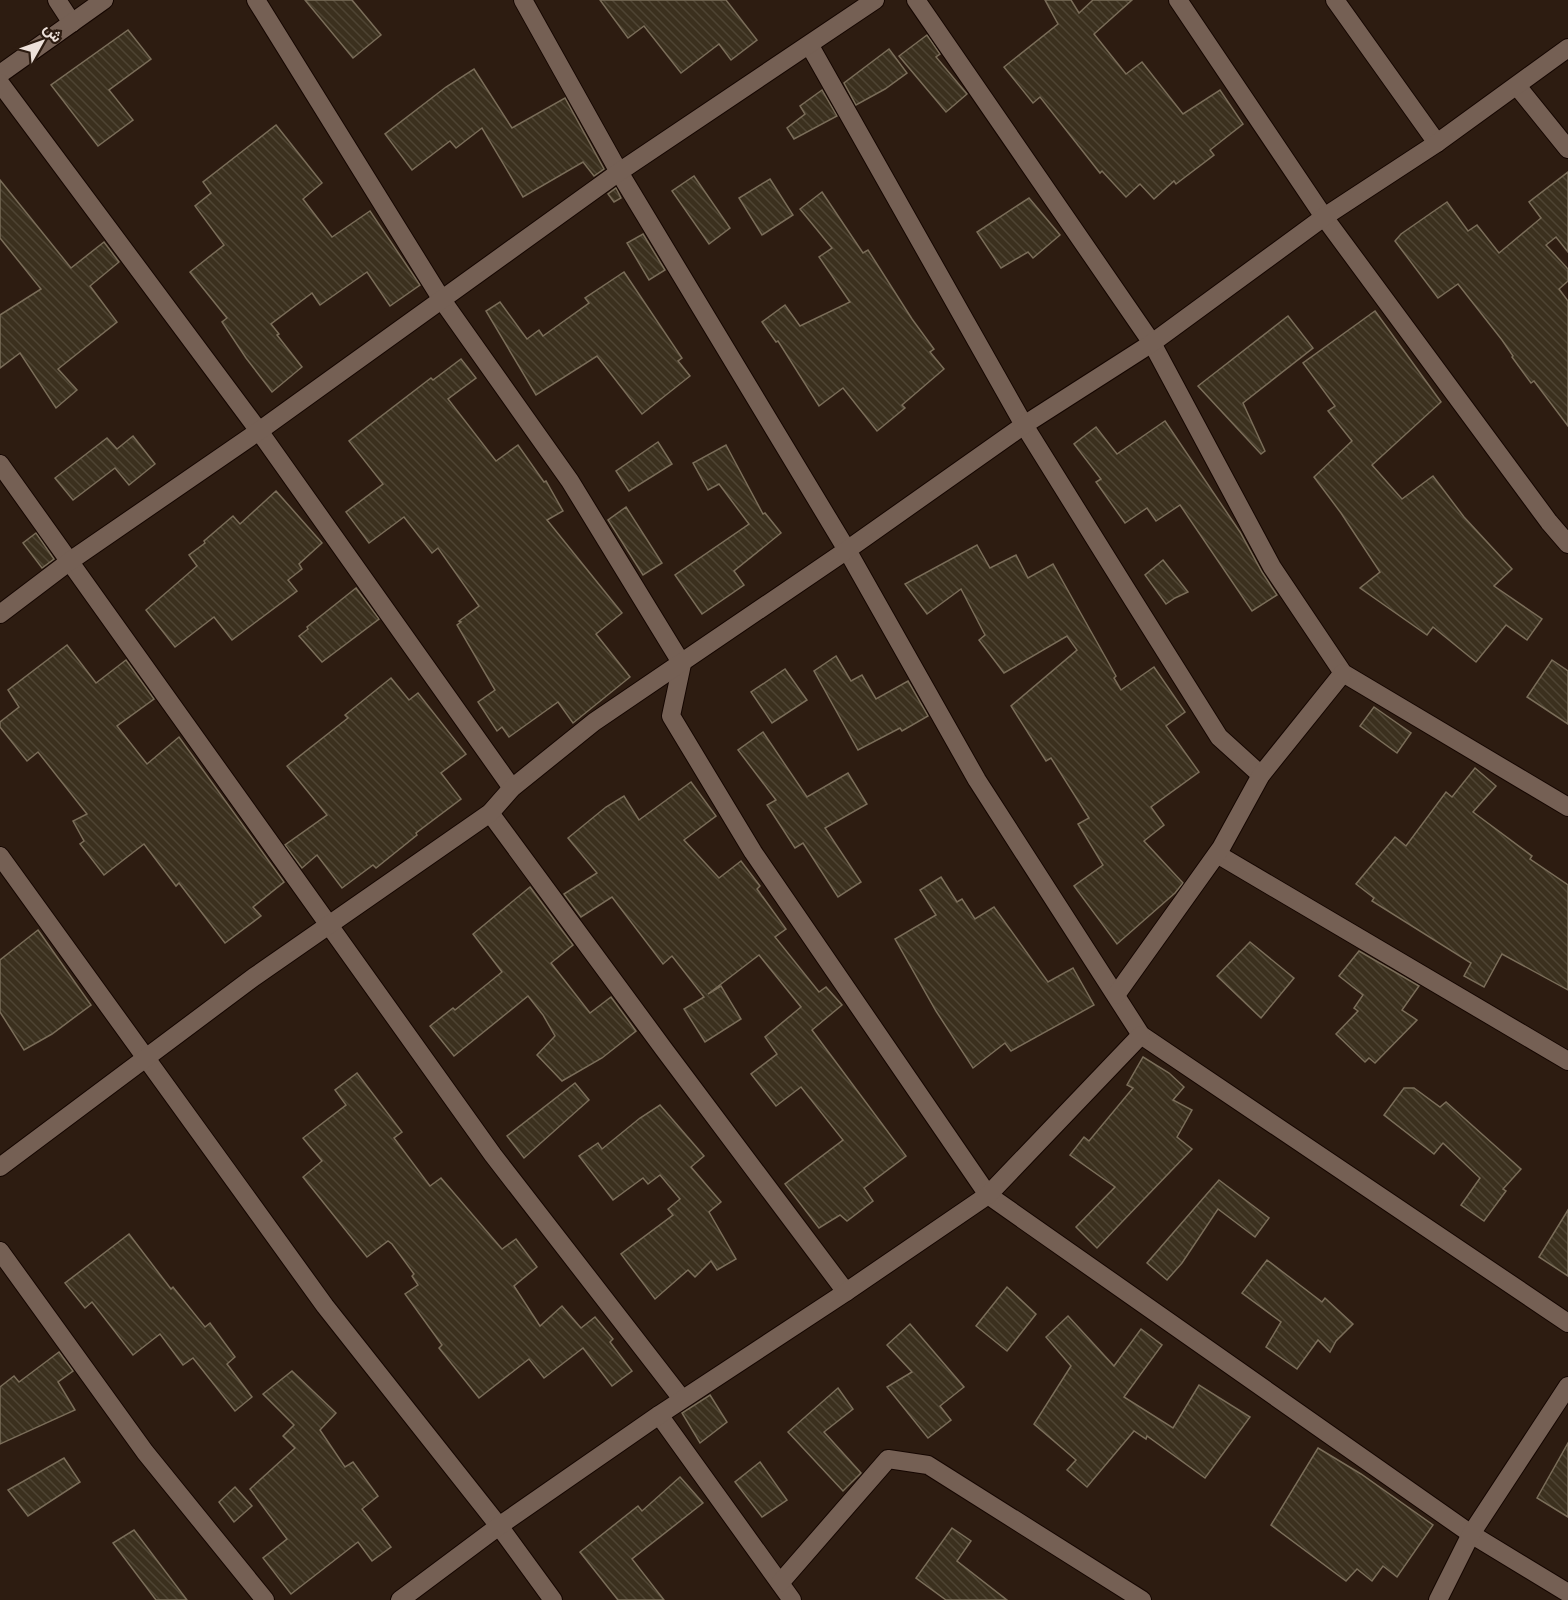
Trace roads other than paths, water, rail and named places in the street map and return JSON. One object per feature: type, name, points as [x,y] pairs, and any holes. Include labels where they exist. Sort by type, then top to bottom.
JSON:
[{"type":"street","points":[[57,0],[72,23]]},
{"type":"street","points":[[0,74],[104,0]]},
{"type":"street","points":[[256,0],[442,300],[570,482],[682,664],[671,716],[753,852],[988,1195],[1471,1534],[1568,1593]]},
{"type":"street","points":[[523,0],[619,172],[847,550],[977,780],[1141,1035],[1568,1323]]},
{"type":"street","points":[[0,614],[70,561],[259,431],[619,172],[875,0]]},
{"type":"street","points":[[916,0],[1152,343],[1272,567],[1343,673],[1568,807]]},
{"type":"street","points":[[1178,0],[1324,217],[1549,522],[1568,544]]},
{"type":"street","points":[[1335,0],[1437,143]]},
{"type":"street","points":[[810,45],[1024,425],[1220,737],[1261,775]]},
{"type":"street","points":[[0,1167],[254,976],[490,813],[512,788],[594,722],[682,664],[1024,425],[1152,343],[1324,217],[1437,143],[1568,48]]},
{"type":"street","points":[[0,82],[259,431],[512,788]]},
{"type":"street","points":[[1517,86],[1568,149]]},
{"type":"street","points":[[0,464],[493,1155],[682,1399]]},
{"type":"street","points":[[1116,995],[1217,854],[1261,775],[1343,673]]},
{"type":"street","points":[[490,813],[846,1292]]},
{"type":"street","points":[[1217,854],[1568,1061]]},
{"type":"street","points":[[0,856],[325,1306],[499,1526],[553,1600]]},
{"type":"street","points":[[400,1600],[499,1526],[659,1414],[846,1292],[988,1195],[1141,1035]]},
{"type":"street","points":[[0,1251],[145,1452],[265,1600]]},
{"type":"street","points":[[1438,1600],[1471,1534],[1568,1386]]},
{"type":"street","points":[[659,1414],[792,1600]]},
{"type":"street","points":[[780,1583],[888,1459],[928,1465],[1142,1600]]}]
